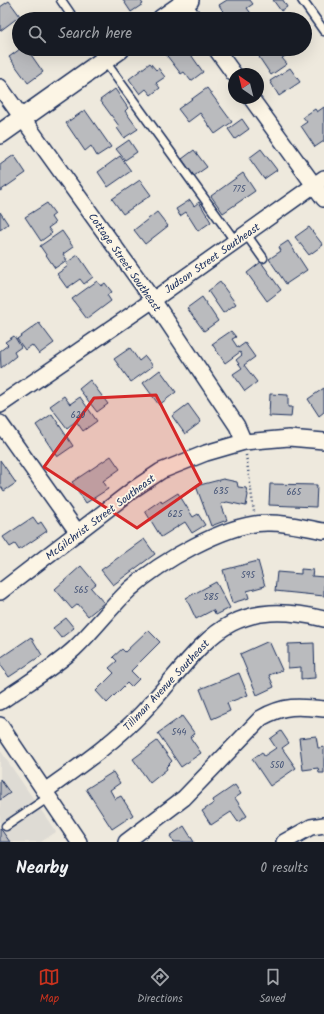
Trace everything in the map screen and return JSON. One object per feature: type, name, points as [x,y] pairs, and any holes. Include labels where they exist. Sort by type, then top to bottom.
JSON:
[{"type":"street","points":[[171,12],[184,1],[190,12]]},
{"type":"street","points":[[0,134],[23,118],[99,56]]},
{"type":"street","points":[[221,56],[230,68]]},
{"type":"street","name":"Cottage Street Southeast","points":[[0,86],[153,300],[237,426],[244,442]]},
{"type":"street","points":[[256,104],[319,182],[324,199]]},
{"type":"street","name":"Judson Street Southeast","points":[[0,405],[153,300],[319,182]]},
{"type":"street","points":[[0,423],[78,533]]},
{"type":"street","name":"McGilchrist Street Southeast","points":[[0,592],[134,489],[161,471],[206,453],[244,442],[289,438],[324,441]]},
{"type":"street","points":[[0,702],[65,656],[118,601],[146,576],[181,554],[209,539],[229,531],[266,523],[285,524],[324,531]]},
{"type":"street","name":"Tillman Avenue Southeast","points":[[47,794],[121,733],[143,712],[195,651],[224,626],[252,615],[275,613],[324,619]]},
{"type":"street","points":[[126,842],[184,798],[261,718],[275,711],[290,707],[324,710]]},
{"type":"street","points":[[0,725],[47,794],[73,840]]},
{"type":"street","points":[[284,842],[311,827],[324,825]]},
{"type":"lane","points":[[61,0],[69,12]]},
{"type":"lane","points":[[302,0],[311,12]]},
{"type":"lane","points":[[312,14],[324,31]]},
{"type":"lane","points":[[101,56],[241,238],[263,258]]},
{"type":"lane","points":[[6,826],[47,794]]},
{"type":"path","points":[[244,442],[256,524]]},
{"type":"highlighted area","points":[[156,395],[201,483],[137,528],[44,467],[94,398]]},
{"type":"shaded area","points":[[0,750],[56,832],[41,842],[0,842]]},
{"type":"building","points":[[123,0],[140,0],[143,4],[131,12]]},
{"type":"building","points":[[227,0],[250,0],[253,4],[247,8],[250,12],[224,12],[219,5]]},
{"type":"building","points":[[273,0],[283,0],[287,7],[281,11]]},
{"type":"building","points":[[9,1],[17,12],[12,12],[12,22],[0,31],[0,7]]},
{"type":"building","points":[[12,55],[32,56],[43,72],[28,83],[9,57]]},
{"type":"building","points":[[167,56],[192,56],[203,72],[191,81],[184,72],[181,74]]},
{"type":"building","points":[[285,56],[282,58],[287,64],[271,75],[259,57]]},
{"type":"building","points":[[150,63],[156,70],[158,68],[165,77],[156,83],[160,88],[151,95],[146,89],[140,94],[129,79]]},
{"type":"building","points":[[290,68],[300,82],[279,96],[270,81]]},
{"type":"building","points":[[207,88],[232,122],[215,134],[200,113],[188,122],[178,109]]},
{"type":"building","points":[[115,89],[128,108],[125,111],[138,129],[124,138],[117,128],[119,126],[100,100]]},
{"type":"building","points":[[324,107],[324,141],[315,147],[301,126],[307,122],[303,117],[315,109],[317,112]]},
{"type":"building","points":[[85,110],[111,147],[97,156],[91,146],[85,151],[66,123]]},
{"type":"building","points":[[242,119],[249,129],[235,139],[228,129]]},
{"type":"building","points":[[129,140],[137,152],[125,160],[116,149]]},
{"type":"building","points":[[261,149],[277,170],[264,179],[249,158]]},
{"type":"building","points":[[194,150],[207,167],[194,176],[182,159]]},
{"type":"building","points":[[14,155],[26,173],[0,191],[0,165]]},
{"type":"building","points":[[120,156],[131,171],[108,187],[98,172]]},
{"type":"building","points":[[243,173],[255,191],[223,213],[211,196]]},
{"type":"building","points":[[140,180],[151,195],[123,214],[112,199]]},
{"type":"building","points":[[190,200],[194,206],[199,202],[211,222],[198,231],[186,212],[180,216],[176,209]]},
{"type":"building","points":[[47,203],[55,214],[51,217],[55,223],[48,228],[52,233],[41,241],[25,217]]},
{"type":"building","points":[[0,212],[8,224],[0,230]]},
{"type":"building","points":[[157,212],[168,226],[145,244],[134,230]]},
{"type":"building","points":[[309,227],[323,245],[309,255],[295,237]]},
{"type":"building","points":[[62,231],[73,247],[63,254],[67,260],[55,268],[40,246]]},
{"type":"building","points":[[288,241],[307,270],[286,284],[269,259],[281,251],[279,247]]},
{"type":"building","points":[[78,255],[93,277],[84,284],[80,279],[67,288],[57,274],[68,266],[66,263]]},
{"type":"building","points":[[261,262],[281,290],[267,301],[247,273]]},
{"type":"building","points":[[97,281],[101,286],[105,283],[112,292],[107,295],[111,301],[87,319],[72,299]]},
{"type":"building","points":[[220,282],[236,304],[223,313],[208,291]]},
{"type":"building","points":[[202,297],[218,321],[204,331],[187,308]]},
{"type":"building","points":[[39,323],[54,343],[39,354],[32,345],[25,350],[17,339]]},
{"type":"building","points":[[231,331],[236,337],[232,339],[238,348],[245,343],[255,357],[244,365],[257,382],[245,391],[233,374],[242,368],[236,360],[242,355],[240,352],[225,363],[212,344]]},
{"type":"building","points":[[14,336],[21,347],[14,352],[16,356],[1,368],[0,351],[8,345],[5,342]]},
{"type":"building","points":[[130,348],[139,361],[145,356],[153,366],[131,382],[114,359]]},
{"type":"building","points":[[160,370],[176,392],[159,405],[143,383]]},
{"type":"building","points":[[90,380],[108,404],[97,412],[79,389]]},
{"type":"building","points":[[324,388],[324,412],[319,416],[308,399]]},
{"type":"building","points":[[270,394],[288,395],[288,407],[292,407],[291,417],[269,416]]},
{"type":"building","points":[[64,396],[70,404],[80,397],[97,421],[83,431],[76,421],[67,428],[50,406]]},
{"type":"building","points":[[188,404],[201,422],[185,434],[172,416]]},
{"type":"building","points":[[52,414],[73,446],[57,457],[36,425]]},
{"type":"building","points":[[111,456],[120,469],[103,481],[108,489],[86,503],[72,482]]},
{"type":"building","points":[[0,460],[16,483],[4,491],[0,485]]},
{"type":"building","points":[[223,479],[237,482],[238,487],[246,488],[248,495],[246,506],[227,502],[221,504],[227,520],[211,526],[196,486]]},
{"type":"building","points":[[270,484],[317,485],[316,507],[269,505]]},
{"type":"building","points":[[178,493],[193,517],[198,514],[205,525],[192,533],[185,522],[161,537],[145,511],[161,500],[162,503]]},
{"type":"building","points":[[33,517],[38,524],[41,522],[47,531],[19,550],[15,544],[10,547],[3,537]]},
{"type":"building","points":[[144,539],[155,554],[113,585],[101,570]]},
{"type":"building","points":[[258,561],[265,586],[247,591],[249,598],[232,603],[223,570]]},
{"type":"building","points":[[81,566],[96,584],[91,588],[104,603],[88,616],[78,604],[72,609],[55,589]]},
{"type":"building","points":[[301,569],[313,570],[312,576],[324,577],[324,596],[275,591],[277,572],[301,574]]},
{"type":"building","points":[[216,582],[230,608],[216,615],[213,610],[196,619],[186,598]]},
{"type":"building","points":[[66,618],[74,628],[61,638],[53,628]]},
{"type":"building","points":[[148,630],[160,642],[131,671],[139,679],[131,687],[127,683],[107,703],[96,691],[114,673],[109,668],[117,661],[113,657],[122,649],[125,652]]},
{"type":"building","points":[[31,637],[42,655],[9,677],[0,664],[0,658]]},
{"type":"building","points":[[269,641],[282,670],[269,675],[274,687],[257,695],[240,654]]},
{"type":"building","points":[[314,643],[315,678],[301,679],[301,667],[288,668],[288,644]]},
{"type":"building","points":[[239,673],[248,695],[227,703],[230,711],[212,719],[200,689]]},
{"type":"building","points":[[182,716],[195,734],[190,737],[201,753],[181,767],[158,733]]},
{"type":"building","points":[[281,731],[289,743],[282,748],[296,768],[270,786],[252,759],[262,752],[264,756],[276,748],[270,739]]},
{"type":"building","points":[[316,736],[318,748],[324,747],[324,773],[319,773],[318,768],[303,770],[299,738]]},
{"type":"building","points":[[157,741],[172,761],[166,767],[167,769],[150,783],[133,759]]},
{"type":"building","points":[[113,772],[120,783],[110,790],[115,799],[121,796],[133,815],[112,829],[86,789]]},
{"type":"building","points":[[0,779],[10,793],[0,800]]},
{"type":"building","points":[[235,785],[241,794],[235,798],[247,816],[238,822],[231,812],[211,825],[202,811],[214,803],[213,800]]},
{"type":"building","points":[[184,826],[194,842],[174,842],[170,836]]},
{"type":"building","points":[[0,828],[10,842],[0,842]]}]
